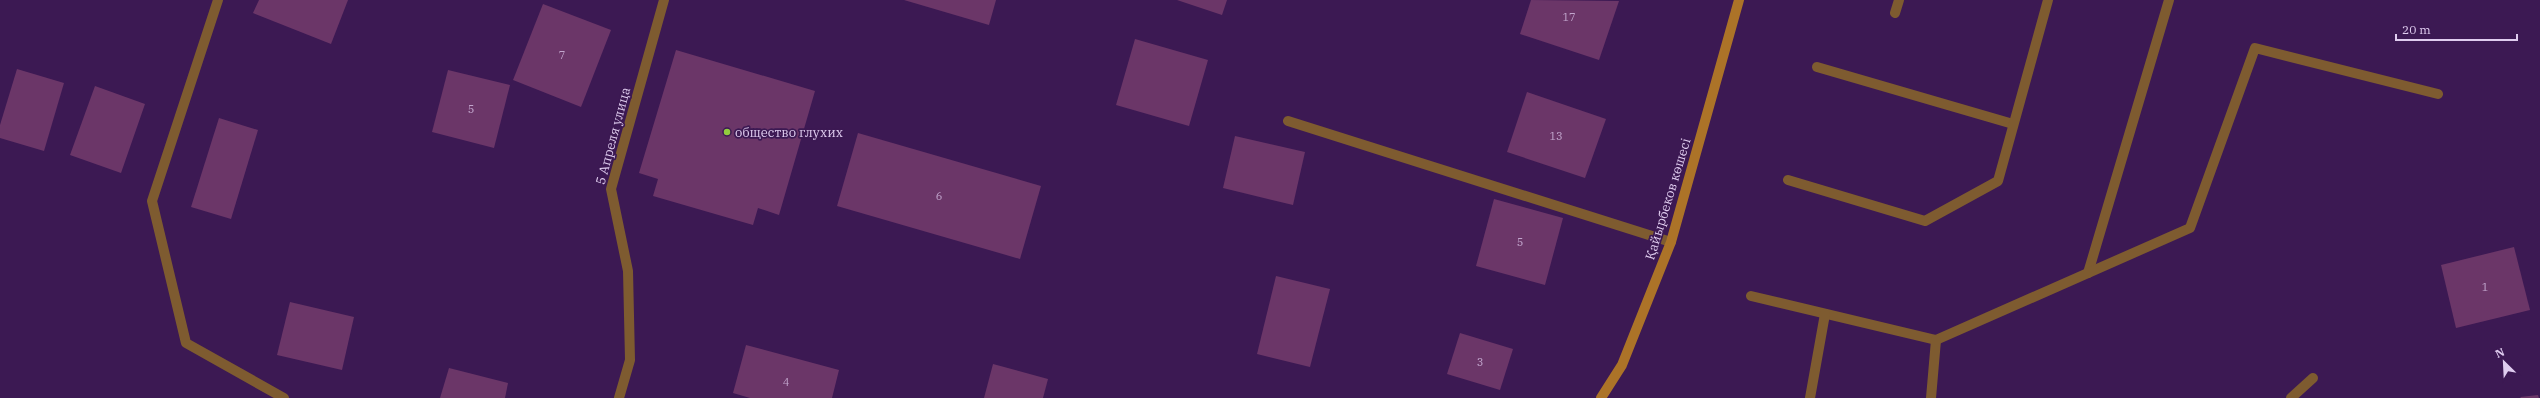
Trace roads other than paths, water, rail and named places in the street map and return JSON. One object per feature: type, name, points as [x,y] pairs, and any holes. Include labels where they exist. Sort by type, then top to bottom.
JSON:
[{"type":"main road","name":"Қайырбеков көшесі","points":[[1601,398],[1622,365],[1671,242],[1739,0]]},
{"type":"street","points":[[218,0],[152,202],[186,343],[284,398]]},
{"type":"street","name":"5 Апреля улица","points":[[619,398],[630,360],[628,271],[611,189],[664,0]]},
{"type":"street","points":[[1895,13],[1899,0]]},
{"type":"street","points":[[1788,180],[1925,221],[1998,181],[2048,0]]},
{"type":"street","points":[[2088,273],[2169,0]]},
{"type":"street","points":[[1751,296],[1936,340],[2190,228],[2255,48],[2438,94]]},
{"type":"street","points":[[1818,67],[2013,124]]},
{"type":"street","points":[[1288,121],[1671,242]]},
{"type":"street","points":[[1810,398],[1825,314]]},
{"type":"street","points":[[1931,398],[1936,340]]},
{"type":"street","points":[[2291,398],[2313,378]]},
{"type":"place","name":"общество глухих","points":[[727,132]]}]
